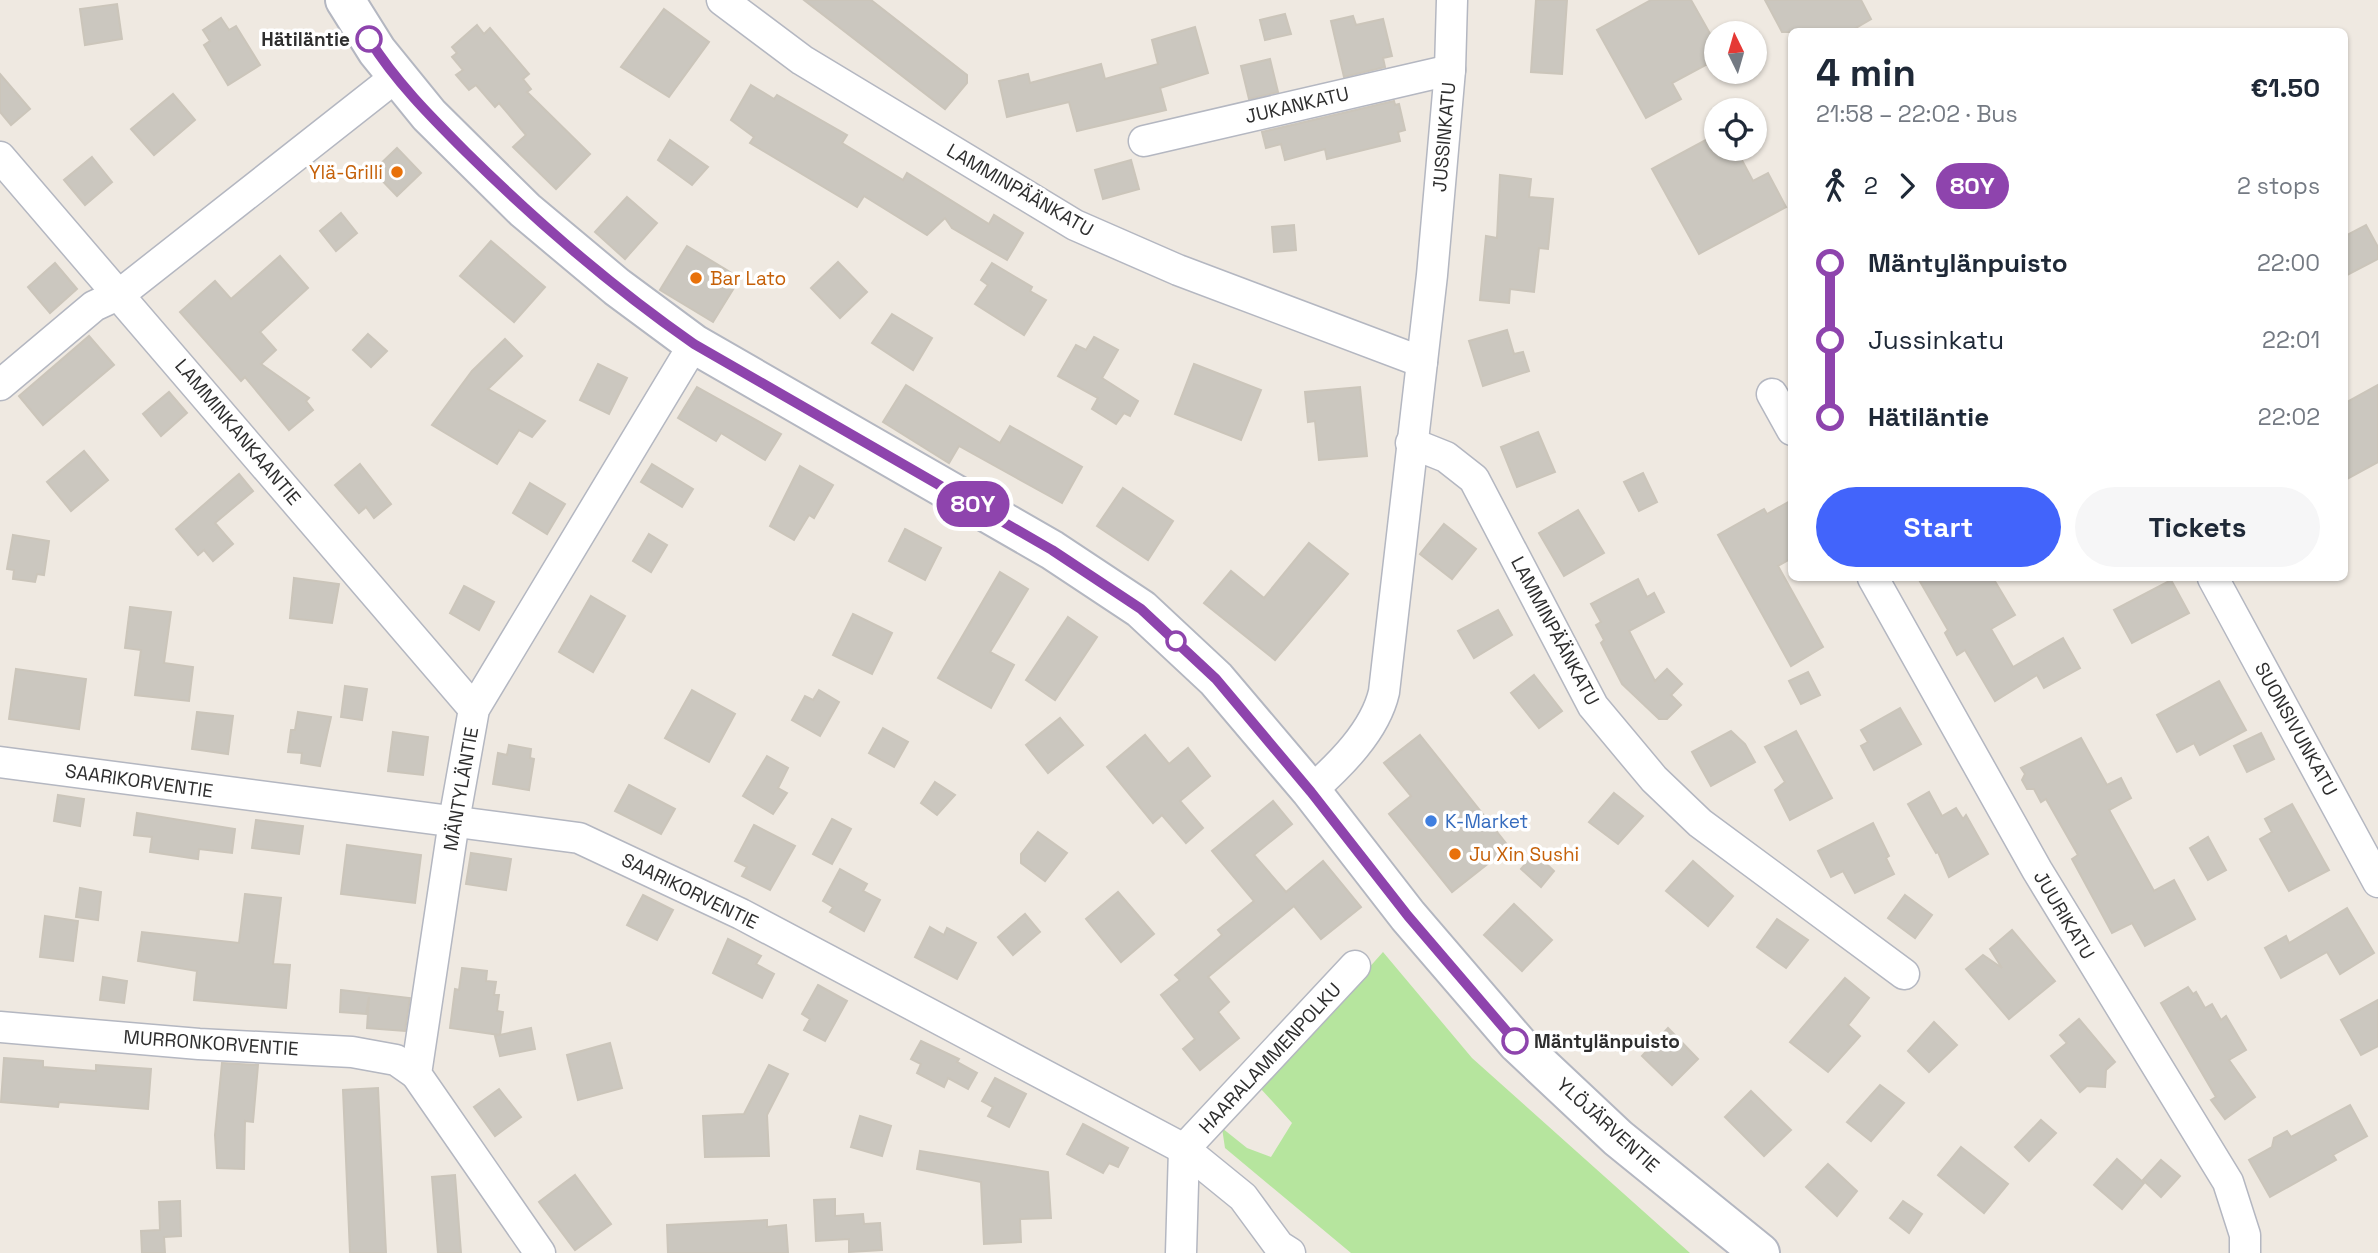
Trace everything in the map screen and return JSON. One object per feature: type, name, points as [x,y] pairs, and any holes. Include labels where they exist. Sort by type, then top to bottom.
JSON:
[{"type":"main road","name":"YLÖJÄRVENTIE","points":[[345,0],[397,76],[429,115],[524,210],[617,287],[694,344],[1052,550],[1141,609],[1216,679],[1311,792],[1408,916],[1518,1044],[1618,1138],[1760,1253]]},
{"type":"street","name":"LAMMINPÄÄNKATU","points":[[722,0],[802,60],[1075,225],[1178,270],[1422,362]]},
{"type":"street","name":"JUSSINKATU","points":[[1311,792],[1341,764],[1382,701],[1422,362],[1450,70],[1452,0]]},
{"type":"street","name":"JUKANKATU","points":[[1144,141],[1450,70]]},
{"type":"street","points":[[0,385],[94,306],[120,294],[397,76]]},
{"type":"street","name":"LAMMINKANKAANTIE","points":[[0,157],[474,709]]},
{"type":"street","name":"MÄNTYLÄNTIE","points":[[416,1074],[454,821],[474,709],[694,344]]},
{"type":"street","points":[[1772,394],[1788,423]]},
{"type":"street","name":"LAMMINPÄÄNKATU","points":[[1411,443],[1446,457],[1474,479],[1593,706],[1654,779],[1700,823],[1904,974]]},
{"type":"street","name":"JUURIKATU","points":[[1875,581],[2037,870],[2228,1182],[2245,1235],[2245,1253]]},
{"type":"street","name":"SUONSIVUNKATU","points":[[2215,581],[2378,882]]},
{"type":"street","name":"SAARIKORVENTIE","points":[[0,762],[579,838],[741,915],[1184,1149],[1243,1197],[1279,1246],[1290,1253]]},
{"type":"street","name":"HAARALAMMENPOLKU","points":[[1184,1149],[1355,966]]},
{"type":"street","name":"MURRONKORVENTIE","points":[[0,1027],[199,1044],[352,1052],[396,1060],[416,1074]]},
{"type":"street","points":[[416,1074],[540,1253]]},
{"type":"street","points":[[1181,1253],[1184,1149]]},
{"type":"green space","name":"Mäntylänpuisto","points":[[1383,952],[1472,1058],[1690,1253],[1351,1253],[1225,1148],[1222,1128],[1247,1148],[1271,1157],[1292,1123],[1261,1089]]},
{"type":"building","points":[[804,0],[871,0],[967,75],[967,83],[945,109]]},
{"type":"building","points":[[1536,0],[1567,0],[1562,74],[1531,72]]},
{"type":"building","points":[[1651,0],[1691,0],[1704,23],[1704,66],[1672,83],[1681,99],[1646,118],[1597,30]]},
{"type":"building","points":[[1765,0],[1861,0],[1871,19],[1856,28],[1788,28],[1788,32],[1782,32]]},
{"type":"building","points":[[117,4],[122,39],[85,45],[80,9]]},
{"type":"building","points":[[664,9],[709,42],[669,97],[621,67]]},
{"type":"building","points":[[1285,14],[1291,34],[1265,40],[1260,20]]},
{"type":"building","points":[[1353,16],[1356,25],[1383,19],[1392,56],[1383,58],[1385,67],[1344,77],[1331,21]]},
{"type":"building","points":[[221,18],[229,30],[236,26],[260,65],[228,85],[204,45],[210,41],[203,30]]},
{"type":"building","points":[[477,25],[484,34],[490,28],[529,74],[523,79],[531,89],[527,92],[590,154],[556,189],[513,147],[526,135],[499,103],[495,107],[476,85],[469,90],[456,75],[463,70],[452,57],[457,53],[452,47]]},
{"type":"building","points":[[1195,27],[1208,73],[1160,88],[1166,110],[1077,131],[1069,102],[1007,117],[999,81],[1028,74],[1030,83],[1101,64],[1105,79],[1158,64],[1152,40]]},
{"type":"building","points":[[1270,59],[1278,92],[1249,99],[1241,66]]},
{"type":"building","points":[[0,74],[30,109],[11,125],[0,112]]},
{"type":"building","points":[[751,85],[774,99],[777,95],[847,135],[842,143],[903,180],[907,173],[989,224],[994,215],[1023,233],[1007,260],[952,228],[945,218],[927,235],[864,196],[857,207],[750,143],[754,137],[731,120]]},
{"type":"building","points":[[173,94],[195,120],[154,155],[131,129]]},
{"type":"building","points":[[1394,101],[1395,105],[1399,104],[1405,130],[1398,132],[1400,141],[1327,159],[1325,149],[1285,160],[1281,144],[1266,148],[1262,132]]},
{"type":"building","points":[[670,140],[708,167],[692,185],[658,160]]},
{"type":"building","points":[[1704,141],[1704,161],[1742,161],[1753,181],[1768,173],[1786,207],[1699,254],[1652,169]]},
{"type":"building","name":"Ylä-Grilli","points":[[397,148],[421,173],[397,196],[373,171]]},
{"type":"building","points":[[92,157],[112,182],[85,205],[64,180]]},
{"type":"building","points":[[1131,160],[1139,189],[1103,199],[1095,170]]},
{"type":"building","points":[[1500,175],[1531,179],[1529,197],[1553,199],[1548,249],[1539,248],[1534,292],[1510,289],[1509,303],[1480,300],[1486,236],[1497,238]]},
{"type":"building","points":[[627,197],[657,223],[625,259],[595,232]]},
{"type":"building","points":[[341,213],[357,233],[336,251],[320,231]]},
{"type":"building","points":[[1294,225],[1296,250],[1274,252],[1272,227]]},
{"type":"building","points":[[2366,225],[2378,247],[2378,259],[2348,274],[2348,234]]},
{"type":"building","points":[[491,241],[545,287],[514,322],[460,276]]},
{"type":"building","points":[[687,246],[740,278],[713,322],[660,290]]},
{"type":"building","points":[[280,256],[308,288],[260,332],[276,350],[261,364],[309,398],[306,401],[313,410],[289,430],[245,377],[241,381],[180,312],[215,281],[231,299]]},
{"type":"building","points":[[838,262],[867,292],[840,318],[811,288]]},
{"type":"building","points":[[55,263],[77,289],[50,313],[28,287]]},
{"type":"building","points":[[992,263],[1032,287],[1030,291],[1046,300],[1024,335],[975,304],[988,285],[981,280]]},
{"type":"building","points":[[892,314],[932,338],[913,370],[872,343]]},
{"type":"building","points":[[1507,330],[1514,354],[1523,352],[1529,371],[1483,386],[1469,341]]},
{"type":"building","points":[[368,334],[387,351],[371,367],[353,350]]},
{"type":"building","points":[[89,336],[114,365],[43,425],[19,396]]},
{"type":"building","points":[[1094,337],[1118,350],[1102,378],[1138,401],[1130,416],[1124,413],[1116,424],[1092,409],[1098,398],[1058,376],[1076,345],[1086,350]]},
{"type":"building","points":[[505,339],[522,356],[488,389],[545,421],[532,437],[519,430],[497,464],[432,425],[472,371]]},
{"type":"building","points":[[598,364],[627,378],[609,414],[580,400]]},
{"type":"building","points":[[1194,364],[1261,390],[1241,440],[1175,414]]},
{"type":"building","points":[[906,385],[1000,443],[1010,426],[1082,467],[1062,503],[959,446],[949,463],[883,422]]},
{"type":"building","points":[[2378,385],[2378,462],[2348,478],[2348,401]]},
{"type":"building","points":[[697,387],[781,434],[765,460],[721,433],[716,441],[678,418]]},
{"type":"building","points":[[1360,387],[1367,456],[1319,460],[1315,421],[1308,422],[1305,392]]},
{"type":"building","points":[[169,392],[187,413],[161,436],[143,414]]},
{"type":"building","points":[[1538,432],[1555,472],[1517,487],[1501,447]]},
{"type":"building","points":[[84,451],[108,480],[71,511],[47,482]]},
{"type":"building","points":[[360,464],[391,504],[374,518],[366,507],[359,513],[335,485]]},
{"type":"building","points":[[652,464],[693,489],[682,507],[641,482]]},
{"type":"building","points":[[800,466],[833,485],[814,518],[809,515],[794,540],[770,526]]},
{"type":"building","points":[[1643,473],[1657,502],[1639,511],[1624,482]]},
{"type":"building","points":[[239,474],[253,491],[215,523],[233,544],[213,561],[204,550],[198,555],[176,529]]},
{"type":"building","points":[[530,483],[565,504],[547,534],[513,513]]},
{"type":"building","points":[[1123,488],[1173,521],[1148,560],[1097,526]]},
{"type":"building","points":[[1788,502],[1788,560],[1778,566],[1823,647],[1791,666],[1718,535],[1764,509],[1767,514]]},
{"type":"building","points":[[1578,510],[1604,553],[1564,576],[1539,533]]},
{"type":"building","points":[[1444,524],[1476,549],[1452,579],[1420,554]]},
{"type":"building","points":[[905,529],[941,548],[925,580],[889,561]]},
{"type":"building","points":[[649,534],[667,545],[651,572],[633,561]]},
{"type":"building","points":[[13,535],[49,541],[44,575],[37,574],[35,582],[13,579],[14,570],[7,569]]},
{"type":"building","points":[[1309,543],[1348,574],[1275,660],[1204,603],[1231,571],[1264,598]]},
{"type":"building","points":[[1000,572],[1028,589],[990,652],[1014,665],[991,708],[938,678]]},
{"type":"building","points":[[294,578],[339,584],[332,623],[290,618]]},
{"type":"building","points":[[1638,579],[1647,597],[1654,593],[1664,612],[1629,631],[1655,681],[1667,669],[1682,684],[1671,695],[1681,705],[1667,719],[1659,719],[1622,684],[1601,643],[1604,640],[1596,625],[1601,622],[1591,604]]},
{"type":"building","points":[[1920,581],[1995,581],[2015,615],[1991,629],[2013,667],[2063,638],[2080,668],[2044,688],[2037,675],[1995,701],[1965,650],[1957,655],[1945,633],[1948,630]]},
{"type":"building","points":[[2172,581],[2189,613],[2132,643],[2114,610]]},
{"type":"building","points":[[464,586],[494,602],[479,630],[450,613]]},
{"type":"building","points":[[591,596],[625,616],[593,672],[559,652]]},
{"type":"building","points":[[130,607],[171,612],[164,663],[193,667],[189,701],[135,695],[141,650],[125,648]]},
{"type":"building","points":[[1498,610],[1512,635],[1474,658],[1458,631]]},
{"type":"building","points":[[853,614],[892,633],[872,674],[833,655]]},
{"type":"building","points":[[1068,617],[1097,637],[1055,700],[1026,680]]},
{"type":"building","points":[[16,669],[86,679],[79,729],[9,719]]},
{"type":"building","points":[[1808,672],[1820,695],[1801,704],[1789,681]]},
{"type":"building","points":[[1534,675],[1562,711],[1539,728],[1511,693]]},
{"type":"building","points":[[2219,681],[2246,730],[2200,755],[2194,743],[2177,752],[2157,715]]},
{"type":"building","points":[[345,686],[367,689],[362,720],[341,717]]},
{"type":"building","points":[[692,690],[735,714],[709,762],[665,738]]},
{"type":"building","points":[[819,690],[839,702],[820,736],[792,720],[805,696],[813,700]]},
{"type":"building","points":[[1900,708],[1921,744],[1874,770],[1861,746],[1868,742],[1861,730]]},
{"type":"building","points":[[197,712],[233,716],[228,754],[192,749]]},
{"type":"building","points":[[298,712],[331,717],[320,766],[301,763],[302,753],[288,752],[291,730],[295,730]]},
{"type":"building","points":[[1060,718],[1083,745],[1048,773],[1026,745]]},
{"type":"building","points":[[883,728],[908,742],[894,767],[869,753]]},
{"type":"building","points":[[1731,731],[1745,744],[1755,762],[1711,786],[1692,752]]},
{"type":"building","points":[[1796,731],[1832,798],[1790,820],[1775,790],[1785,782],[1765,747]]},
{"type":"building","points":[[393,732],[428,737],[423,775],[388,771]]},
{"type":"building","points":[[2261,733],[2274,759],[2247,772],[2234,746]]},
{"type":"building","points":[[1145,735],[1169,764],[1188,748],[1210,776],[1180,801],[1203,828],[1186,843],[1162,815],[1153,823],[1107,767]]},
{"type":"building","points":[[1420,735],[1509,847],[1452,892],[1389,814],[1411,796],[1384,763]]},
{"type":"building","points":[[2081,738],[2107,785],[2121,778],[2131,798],[2109,810],[2154,891],[2174,880],[2195,919],[2145,946],[2132,923],[2112,933],[2072,859],[2078,855],[2046,799],[2041,802],[2034,789],[2027,789],[2022,780],[2025,774],[2021,768]]},
{"type":"building","points":[[509,745],[531,749],[530,758],[534,759],[529,790],[493,784],[498,753],[507,755]]},
{"type":"building","points":[[767,756],[788,768],[778,788],[787,793],[773,814],[743,796]]},
{"type":"building","points":[[935,782],[955,795],[937,815],[921,803]]},
{"type":"building","points":[[629,785],[675,809],[661,834],[615,811]]},
{"type":"building","points":[[1929,792],[1942,816],[1956,808],[1963,819],[1966,815],[1988,854],[1949,877],[1938,852],[1936,853],[1908,804]]},
{"type":"building","points":[[1614,793],[1643,816],[1618,844],[1589,822]]},
{"type":"building","points":[[58,795],[84,799],[80,826],[54,821]]},
{"type":"building","points":[[1273,801],[1292,824],[1254,855],[1286,892],[1323,861],[1361,907],[1321,939],[1294,906],[1208,977],[1229,1002],[1218,1012],[1239,1038],[1200,1070],[1183,1049],[1195,1039],[1161,995],[1180,980],[1175,975],[1222,935],[1218,930],[1254,901],[1212,851]]},
{"type":"building","points":[[2292,804],[2329,870],[2289,891],[2260,839],[2272,832],[2265,819]]},
{"type":"building","points":[[137,813],[235,829],[232,853],[199,849],[198,859],[150,852],[152,837],[134,835]]},
{"type":"building","points":[[832,819],[851,829],[832,864],[813,854]]},
{"type":"building","points":[[256,820],[303,826],[299,854],[252,848]]},
{"type":"building","points":[[1873,823],[1889,856],[1886,858],[1894,874],[1855,893],[1843,871],[1831,877],[1818,851]]},
{"type":"building","points":[[754,825],[795,846],[770,890],[742,876],[747,867],[735,861]]},
{"type":"building","points":[[1038,832],[1067,853],[1045,881],[1021,863],[1021,854]]},
{"type":"building","points":[[2208,837],[2226,870],[2208,880],[2190,848]]},
{"type":"building","points":[[347,845],[421,855],[415,903],[341,894]]},
{"type":"building","points":[[471,853],[511,859],[506,890],[466,884]]},
{"type":"building","points":[[1535,853],[1554,871],[1541,887],[1521,869]]},
{"type":"building","points":[[1693,861],[1733,896],[1708,926],[1666,891]]},
{"type":"building","points":[[840,869],[867,884],[863,891],[880,900],[864,931],[830,912],[833,907],[823,901]]},
{"type":"building","points":[[80,888],[101,892],[98,920],[76,917]]},
{"type":"building","points":[[1118,892],[1154,934],[1121,962],[1086,919]]},
{"type":"building","points":[[245,894],[281,898],[273,964],[290,965],[286,1008],[194,1000],[197,971],[138,961],[142,932],[239,943]]},
{"type":"building","points":[[643,895],[673,910],[657,940],[627,925]]},
{"type":"building","points":[[1905,895],[1932,915],[1915,938],[1888,918]]},
{"type":"building","points":[[1514,904],[1552,940],[1522,971],[1484,935]]},
{"type":"building","points":[[2347,908],[2374,953],[2340,974],[2327,952],[2281,978],[2265,948],[2286,936],[2289,943]]},
{"type":"building","points":[[1025,914],[1040,932],[1013,955],[998,937]]},
{"type":"building","points":[[45,916],[78,921],[73,961],[40,957]]},
{"type":"building","points":[[1777,919],[1808,940],[1786,968],[1757,947]]},
{"type":"building","points":[[930,927],[944,935],[947,928],[976,943],[957,979],[915,957]]},
{"type":"building","points":[[2012,930],[2055,981],[2009,1019],[1966,969],[1983,955],[2002,968],[1990,949]]},
{"type":"building","points":[[728,939],[761,956],[756,964],[774,974],[762,998],[713,973]]},
{"type":"building","points":[[462,968],[487,971],[486,981],[496,982],[494,995],[499,995],[497,1011],[503,1012],[500,1035],[450,1028],[455,989],[459,990]]},
{"type":"building","points":[[103,977],[127,981],[124,1003],[100,1000]]},
{"type":"building","points":[[1845,978],[1869,998],[1848,1025],[1860,1036],[1828,1072],[1790,1042]]},
{"type":"building","points":[[818,985],[847,1001],[825,1041],[804,1030],[810,1019],[802,1014]]},
{"type":"building","points":[[2188,987],[2193,994],[2196,992],[2205,1008],[2212,1004],[2221,1020],[2226,1016],[2246,1050],[2229,1060],[2255,1097],[2225,1119],[2211,1100],[2216,1097],[2161,1003]]},
{"type":"building","points":[[341,990],[410,998],[405,1031],[367,1028],[369,997],[366,1014],[340,1012]]},
{"type":"building","points":[[2378,1000],[2378,1046],[2361,1055],[2341,1020]]},
{"type":"building","points":[[2079,1019],[2115,1062],[2106,1070],[2105,1087],[2087,1086],[2080,1092],[2051,1056],[2067,1043],[2060,1035]]},
{"type":"building","points":[[1934,1022],[1957,1045],[1929,1072],[1908,1051]]},
{"type":"building","points":[[531,1028],[535,1049],[500,1056],[495,1036]]},
{"type":"building","points":[[1668,1028],[1698,1059],[1672,1085],[1642,1056]]},
{"type":"building","points":[[921,1041],[959,1059],[957,1062],[977,1073],[968,1089],[948,1078],[944,1087],[917,1073],[921,1064],[911,1059]]},
{"type":"building","points":[[610,1043],[622,1088],[578,1100],[567,1055]]},
{"type":"building","points":[[4,1058],[43,1061],[43,1067],[96,1071],[96,1065],[151,1069],[148,1109],[59,1102],[58,1107],[1,1102]]},
{"type":"building","points":[[222,1063],[258,1065],[253,1122],[245,1121],[244,1169],[217,1168],[215,1135]]},
{"type":"building","points":[[769,1065],[788,1074],[767,1115],[769,1156],[705,1157],[703,1116],[744,1114]]},
{"type":"building","points":[[995,1078],[1026,1094],[1009,1127],[988,1116],[993,1107],[982,1101]]},
{"type":"building","points":[[1880,1085],[1904,1103],[1871,1141],[1847,1122]]},
{"type":"building","points":[[378,1088],[386,1253],[350,1253],[343,1090]]},
{"type":"building","points":[[499,1089],[521,1117],[495,1136],[474,1107]]},
{"type":"building","points":[[1751,1091],[1791,1130],[1764,1156],[1725,1117]]},
{"type":"building","points":[[2350,1105],[2367,1136],[2333,1155],[2336,1160],[2270,1197],[2249,1160],[2272,1147],[2274,1138],[2287,1131],[2291,1137]]},
{"type":"building","points":[[860,1116],[891,1126],[882,1156],[851,1147]]},
{"type":"building","points":[[2041,1120],[2056,1133],[2029,1161],[2015,1147]]},
{"type":"building","points":[[1083,1124],[1128,1148],[1118,1167],[1109,1163],[1103,1173],[1067,1154]]},
{"type":"building","points":[[1961,1147],[2008,1184],[1984,1213],[1938,1175]]},
{"type":"building","points":[[920,1151],[1048,1172],[1051,1218],[1020,1219],[1021,1242],[984,1244],[981,1182],[917,1169]]},
{"type":"building","points":[[2117,1159],[2144,1183],[2122,1209],[2094,1185]]},
{"type":"building","points":[[2161,1160],[2180,1176],[2161,1197],[2143,1180]]},
{"type":"building","points":[[1828,1164],[1857,1191],[1837,1216],[1806,1187]]},
{"type":"building","points":[[455,1175],[461,1253],[438,1253],[432,1177]]},
{"type":"building","points":[[575,1175],[611,1224],[575,1250],[539,1202]]},
{"type":"building","points":[[835,1199],[835,1216],[863,1214],[864,1224],[880,1223],[882,1250],[849,1252],[849,1239],[816,1241],[814,1200]]},
{"type":"building","points":[[180,1201],[181,1236],[164,1237],[165,1253],[142,1253],[141,1231],[160,1230],[159,1202]]},
{"type":"building","points":[[1903,1201],[1922,1214],[1909,1233],[1890,1218]]},
{"type":"building","points":[[767,1220],[767,1227],[786,1225],[788,1253],[668,1253],[667,1225]]},
{"type":"bus line","name":"80Y","points":[[369,39],[429,115],[524,210],[668,326],[694,344],[1052,550],[1141,609],[1216,679],[1311,792],[1408,916],[1515,1041]]},
{"type":"place","name":"Hätiläntie","points":[[369,39]]},
{"type":"place","name":"Ylä-Grilli","points":[[397,172]]},
{"type":"place","name":"Bar Lato","points":[[696,278]]},
{"type":"place","name":"K-Market","points":[[1431,821]]},
{"type":"place","name":"Ju Xin Sushi","points":[[1455,854]]},
{"type":"place","name":"Mäntylänpuisto","points":[[1515,1041]]}]
